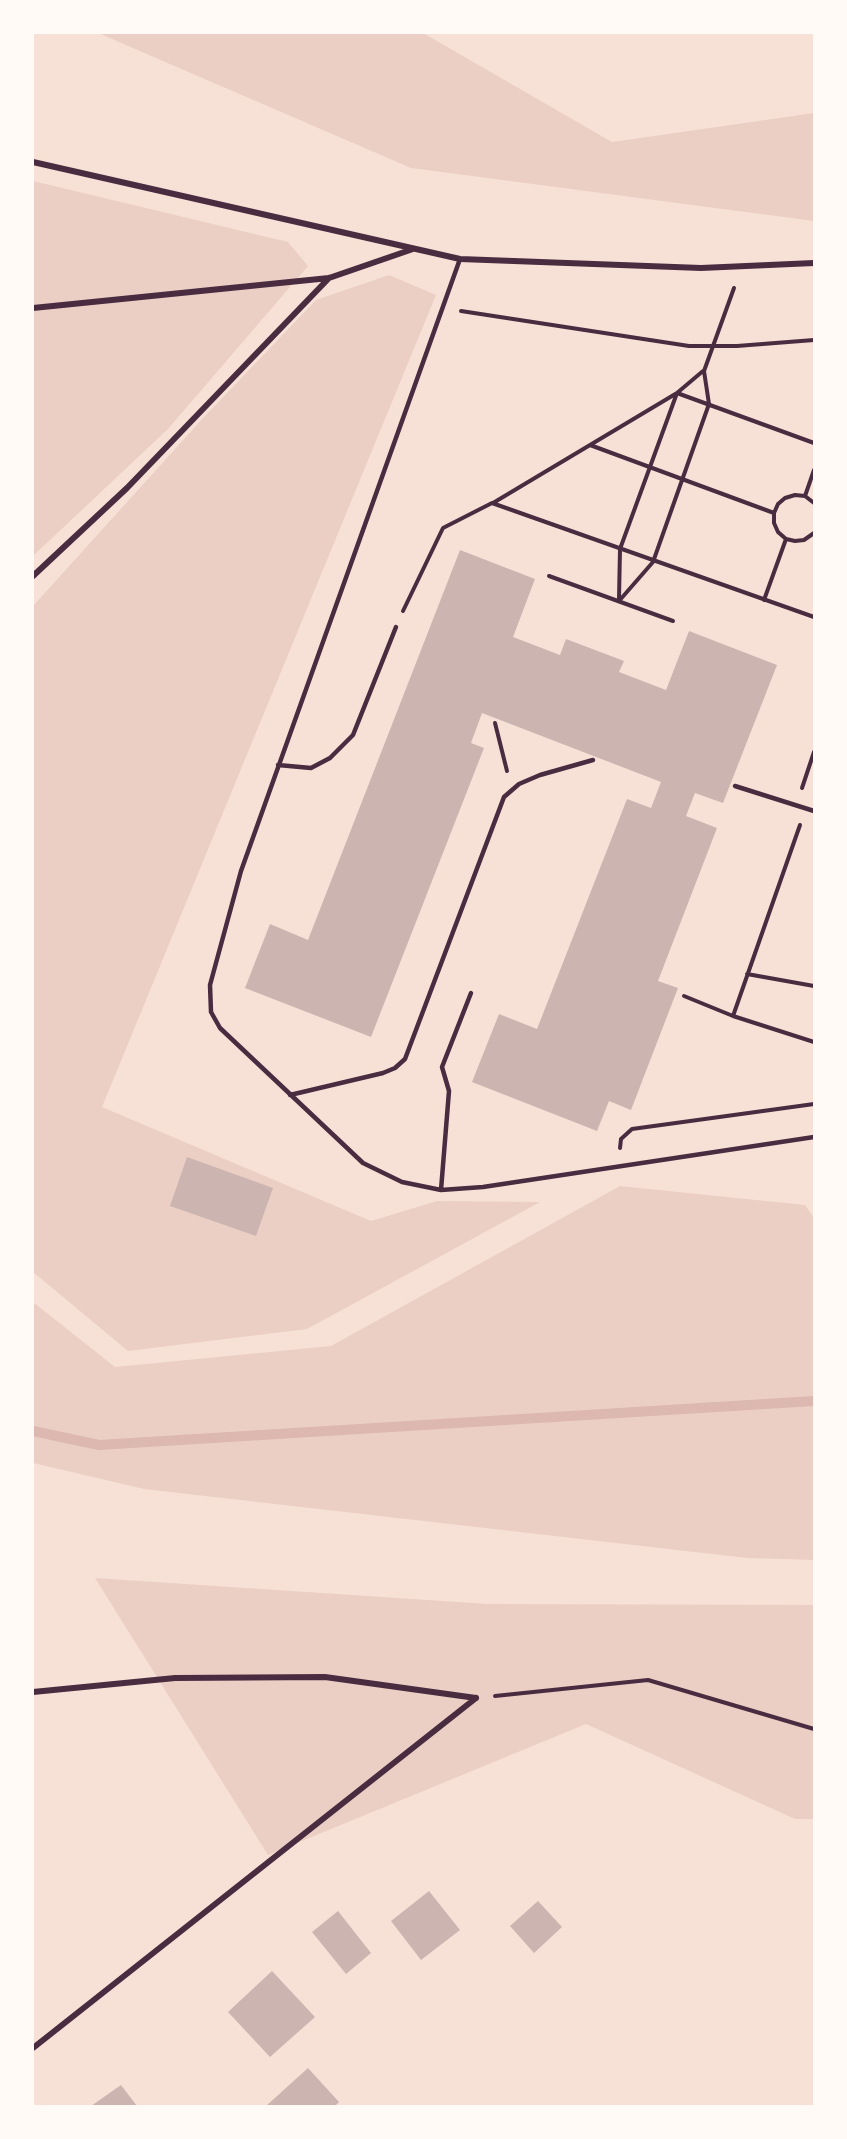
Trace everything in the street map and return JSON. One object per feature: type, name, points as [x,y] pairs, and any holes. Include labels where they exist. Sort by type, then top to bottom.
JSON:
[{"type":"street","points":[[33,162],[460,259],[701,268],[814,263]]},
{"type":"street","points":[[33,308],[329,278],[415,248]]},
{"type":"street","points":[[33,576],[127,488],[329,278]]},
{"type":"street","points":[[33,1692],[175,1678],[325,1677],[476,1698]]},
{"type":"street","points":[[33,2048],[476,1698]]},
{"type":"lane","points":[[460,259],[278,765],[238,883],[210,985],[211,1012],[220,1028],[363,1163],[402,1182],[441,1190],[483,1186],[814,1137]]},
{"type":"lane","points":[[278,765],[311,768],[330,758],[353,735],[396,627]]},
{"type":"lane","points":[[290,1095],[383,1073],[405,1059],[504,797],[512,789],[540,775],[593,760]]},
{"type":"lane","points":[[735,786],[814,811]]},
{"type":"lane","points":[[441,1190],[449,1091],[442,1067],[471,993]]},
{"type":"path","points":[[620,601],[653,562],[709,404],[704,371],[742,267]]},
{"type":"path","points":[[442,309],[689,346],[814,340]]},
{"type":"path","points":[[396,627],[443,528],[492,503],[676,393],[704,371]]},
{"type":"path","points":[[676,393],[814,443]]},
{"type":"path","points":[[620,601],[620,549],[676,393]]},
{"type":"path","points":[[589,445],[774,513]]},
{"type":"path","points":[[805,496],[814,470]]},
{"type":"path","points":[[814,503],[805,496],[795,495],[785,498],[778,504],[774,513],[774,523],[778,532],[786,539],[804,540],[814,533]]},
{"type":"path","points":[[492,503],[653,562],[814,617]]},
{"type":"path","points":[[764,600],[786,539]]},
{"type":"path","points":[[549,576],[674,621]]},
{"type":"path","points":[[495,723],[512,789]]},
{"type":"path","points":[[733,1016],[802,818],[800,793],[814,752]]},
{"type":"path","points":[[747,974],[814,986]]},
{"type":"path","points":[[684,996],[733,1016],[814,1042]]},
{"type":"path","points":[[617,1167],[621,1139],[632,1129],[814,1104]]},
{"type":"path","points":[[476,1698],[648,1680],[814,1730]]},
{"type":"shaded area","points":[[98,33],[423,33],[612,142],[814,113],[814,221],[411,168]]},
{"type":"shaded area","points":[[33,181],[288,242],[308,266],[168,429],[33,556]]},
{"type":"shaded area","points":[[389,275],[436,295],[102,1107],[371,1221],[437,1201],[540,1202],[307,1329],[128,1351],[33,1272],[33,606],[204,417],[316,300]]},
{"type":"shaded area","points":[[620,1186],[805,1205],[814,1218],[814,1560],[747,1558],[144,1489],[33,1463],[33,1302],[115,1367],[331,1346]]},
{"type":"shaded area","points":[[95,1578],[488,1604],[814,1605],[814,1819],[795,1819],[586,1724],[268,1855]]},
{"type":"building","points":[[460,550],[535,579],[513,637],[560,655],[566,639],[624,661],[619,672],[666,690],[689,631],[777,665],[723,803],[695,793],[686,816],[717,828],[658,981],[678,988],[631,1110],[609,1101],[597,1131],[472,1082],[499,1014],[537,1029],[627,799],[651,808],[661,782],[482,713],[471,743],[484,748],[371,1037],[245,988],[270,924],[308,940]]},
{"type":"building","points":[[187,1157],[273,1188],[256,1236],[170,1206]]},
{"type":"building","points":[[429,1891],[460,1930],[421,1960],[391,1921]]},
{"type":"building","points":[[538,1901],[562,1927],[534,1953],[510,1926]]},
{"type":"building","points":[[338,1911],[371,1953],[346,1974],[312,1932]]},
{"type":"building","points":[[272,1971],[315,2017],[270,2057],[228,2012]]},
{"type":"building","points":[[308,2068],[339,2102],[335,2106],[266,2106]]},
{"type":"building","points":[[121,2085],[137,2106],[91,2106]]},
{"type":"waterway","points":[[33,1431],[99,1445],[814,1401]]}]
